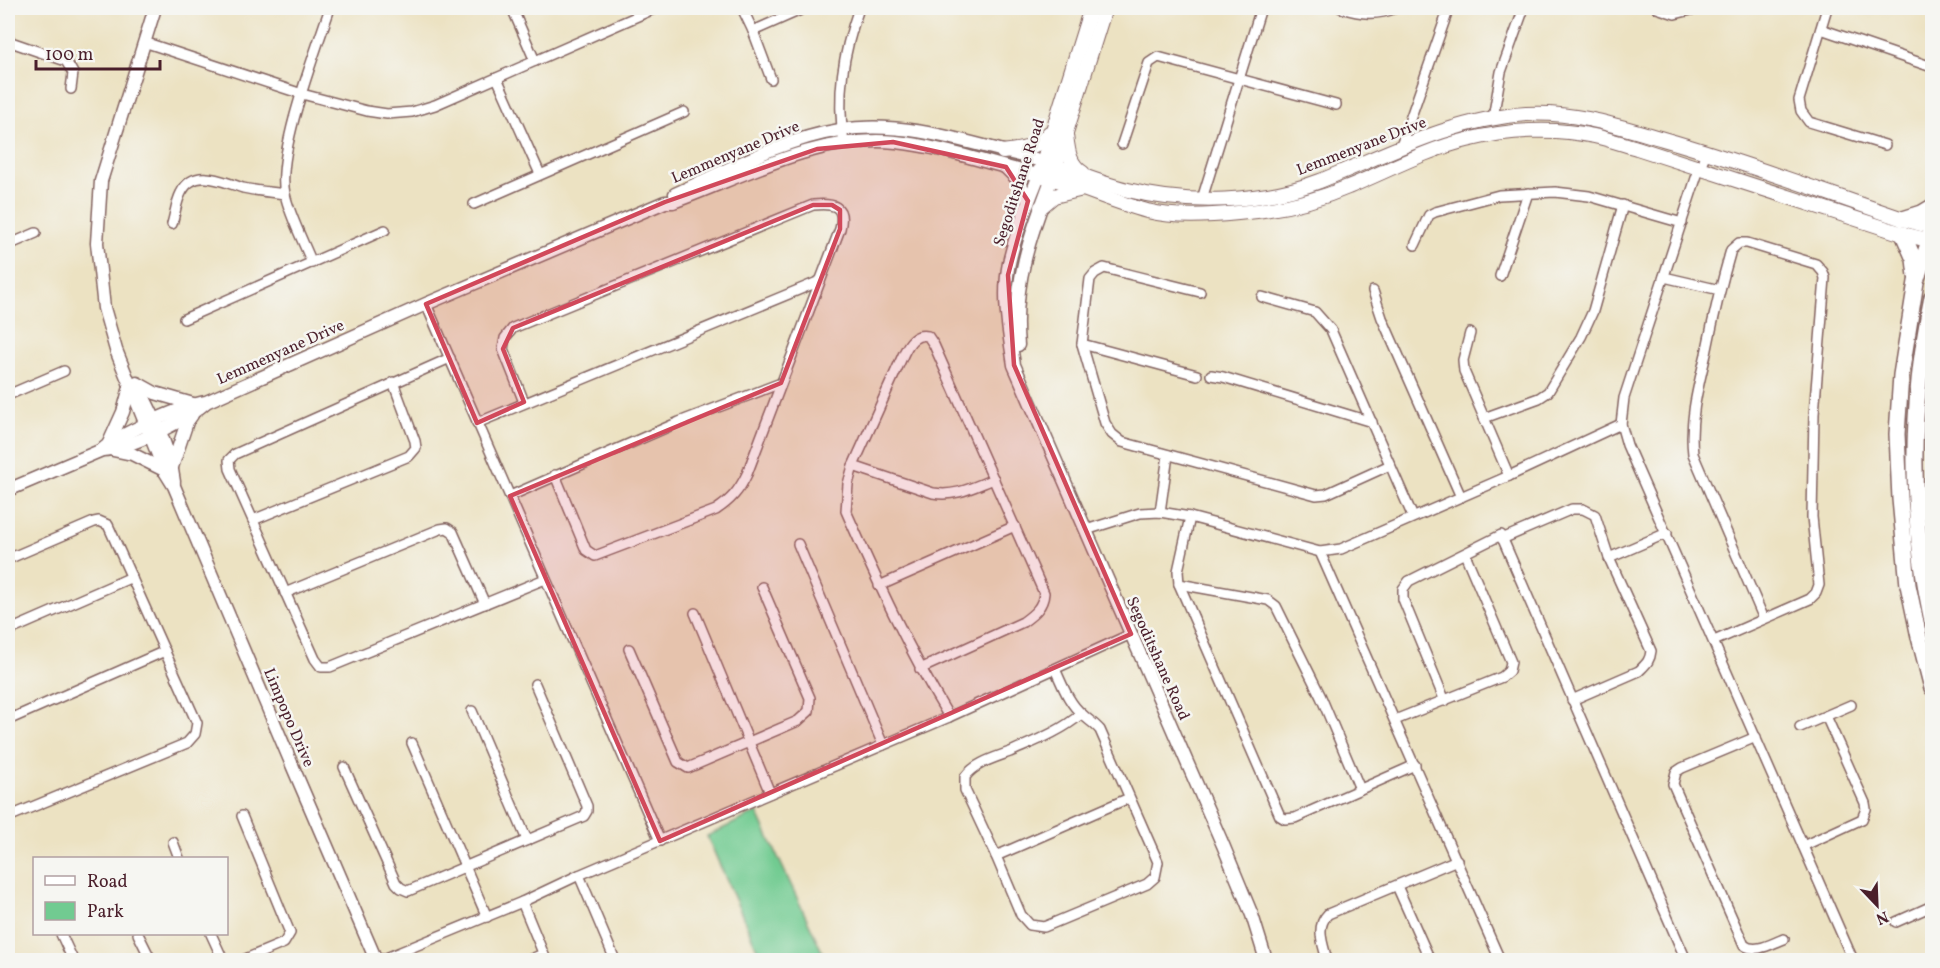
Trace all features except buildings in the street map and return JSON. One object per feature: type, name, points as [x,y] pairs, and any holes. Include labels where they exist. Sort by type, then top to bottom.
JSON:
[{"type":"main road","name":"Segoditshane Road","points":[[1047,170],[1091,8]]},
{"type":"main road","name":"Segoditshane Road","points":[[1059,131],[1105,8]]},
{"type":"main road","name":"Lemmenyane Drive","points":[[1087,183],[1180,200],[1268,195],[1318,181],[1444,130],[1493,118],[1525,114],[1553,114],[1582,117],[1613,124],[1707,151],[1903,227]]},
{"type":"main road","points":[[1003,152],[1034,146],[1059,131],[1072,162],[1087,183],[1035,204]]},
{"type":"main road","name":"Lemmenyane Drive","points":[[1047,170],[1087,183],[1148,211],[1176,215],[1240,213],[1320,198],[1405,162],[1466,140],[1527,131],[1568,132],[1593,136],[1699,169],[1932,235]]},
{"type":"main road","points":[[1917,282],[1914,259],[1903,227],[1932,207]]},
{"type":"main road","points":[[1932,235],[1917,282],[1900,375],[1897,434],[1908,585],[1918,637],[1932,688]]},
{"type":"main road","points":[[1932,297],[1920,368],[1915,432],[1918,520],[1932,621]]},
{"type":"street","name":"Limpopo Drive","points":[[155,8],[101,181],[97,243],[104,308],[116,350],[153,427],[174,486],[376,960]]},
{"type":"street","points":[[312,263],[285,194],[285,158],[302,94],[330,8]]},
{"type":"street","points":[[512,8],[535,61]]},
{"type":"street","points":[[144,42],[302,94],[387,114],[412,112],[435,105],[656,8]]},
{"type":"street","points":[[742,8],[771,80]]},
{"type":"street","points":[[844,143],[840,91],[842,68],[859,8]]},
{"type":"street","points":[[1202,199],[1261,8]]},
{"type":"street","points":[[1341,8],[1364,15],[1396,8]]},
{"type":"street","points":[[1400,148],[1449,8]]},
{"type":"street","points":[[1493,118],[1500,72],[1524,8]]},
{"type":"street","points":[[1657,8],[1675,14],[1699,8]]},
{"type":"street","points":[[1827,8],[1798,100],[1801,111],[1809,122],[1885,145]]},
{"type":"street","points":[[753,31],[803,9]]},
{"type":"street","points":[[1821,28],[1932,67]]},
{"type":"street","points":[[8,41],[66,61],[73,73],[71,89]]},
{"type":"street","points":[[1122,144],[1149,63],[1161,57],[1336,105]]},
{"type":"street","points":[[497,78],[540,174]]},
{"type":"street","points":[[474,204],[684,112]]},
{"type":"street","name":"Lemmenyane Drive","points":[[665,202],[670,196],[789,143],[842,130],[892,129],[954,138],[1003,152],[1047,170]]},
{"type":"street","name":"Lemmenyane Drive","points":[[107,448],[426,304],[665,202],[674,202],[784,159],[817,149],[844,143],[893,142],[950,151],[1005,167],[1047,170]]},
{"type":"street","points":[[1707,151],[1699,169],[1624,398],[1621,424],[1627,445],[1853,960]]},
{"type":"street","points":[[1005,167],[1020,182],[1035,204]]},
{"type":"street","name":"Segoditshane Road","points":[[1047,170],[1035,204],[1017,299],[1017,338],[1020,363],[1018,369],[1044,436],[1243,893],[1266,960]]},
{"type":"street","points":[[172,224],[181,192],[191,182],[202,177],[222,180],[243,188],[285,194]]},
{"type":"street","points":[[1415,244],[1429,215],[1499,195],[1555,192],[1589,196],[1682,223]]},
{"type":"street","points":[[1500,276],[1528,193]]},
{"type":"street","points":[[524,402],[503,349],[505,338],[513,328],[813,205],[832,205],[840,210],[843,218],[820,281],[747,474],[730,501],[716,510],[595,556],[586,550],[555,476]]},
{"type":"street","points":[[1484,418],[1539,398],[1548,392],[1581,337],[1593,311],[1623,206]]},
{"type":"street","points":[[184,319],[385,230]]},
{"type":"street","points":[[8,245],[36,233]]},
{"type":"street","points":[[1714,641],[1810,599],[1816,593],[1819,585],[1812,517],[1814,414],[1825,278],[1816,264],[1747,243],[1739,243],[1731,250],[1720,290],[1691,424],[1693,454],[1764,619]]},
{"type":"street","points":[[1200,292],[1104,268],[1090,279],[1082,344],[1105,423],[1112,434],[1122,442],[1316,495],[1326,494],[1390,465]]},
{"type":"street","points":[[1664,277],[1720,290]]},
{"type":"street","points":[[477,423],[820,281]]},
{"type":"street","points":[[1373,291],[1382,318],[1461,497]]},
{"type":"street","points":[[1262,297],[1315,312],[1331,330],[1413,518]]},
{"type":"street","points":[[426,304],[660,841]]},
{"type":"street","points":[[1470,333],[1463,360],[1464,371],[1509,476]]},
{"type":"street","points":[[920,669],[1023,622],[1043,602],[1044,593],[934,345],[927,336],[922,334],[909,344],[854,466],[848,484],[846,511],[879,586],[920,669],[949,717]]},
{"type":"street","points":[[1082,344],[1197,375]]},
{"type":"street","points":[[450,358],[231,457],[230,469],[315,659],[321,667],[325,668],[545,579]]},
{"type":"street","points":[[8,395],[64,371]]},
{"type":"street","points":[[1211,375],[1372,422]]},
{"type":"street","points":[[254,520],[409,456],[416,448],[416,441],[393,382]]},
{"type":"street","points":[[510,496],[679,422],[781,383]]},
{"type":"street","points":[[8,490],[107,448],[132,454],[168,469],[187,422],[197,407],[134,385],[107,448]]},
{"type":"street","points":[[1086,530],[1140,513],[1160,512],[1190,517],[1320,552],[1341,549],[1509,476],[1621,424]]},
{"type":"street","points":[[1160,512],[1168,454]]},
{"type":"street","points":[[854,466],[943,495],[953,495],[994,479]]},
{"type":"street","points":[[1502,538],[1572,509],[1583,509],[1595,515],[1610,558],[1651,651],[1648,663],[1639,671],[1572,700]]},
{"type":"street","points":[[1190,517],[1178,571],[1179,584],[1280,816],[1285,819],[1295,818],[1415,765]]},
{"type":"street","points":[[8,559],[94,522],[99,521],[111,529],[197,723],[197,729],[187,742],[8,817]]},
{"type":"street","points":[[879,586],[1015,526]]},
{"type":"street","points":[[285,593],[440,528],[447,528],[453,532],[485,604]]},
{"type":"street","points":[[1610,558],[1667,533]]},
{"type":"street","points":[[1445,700],[1403,599],[1403,589],[1409,581],[1501,535],[1686,960]]},
{"type":"street","points":[[798,544],[883,745]]},
{"type":"street","points":[[1320,552],[1500,960]]},
{"type":"street","points":[[1395,720],[1502,676],[1509,670],[1511,662],[1465,554]]},
{"type":"street","points":[[8,631],[132,577]]},
{"type":"street","points":[[1179,584],[1268,600],[1276,606],[1360,789]]},
{"type":"street","points":[[629,649],[678,762],[682,766],[688,768],[798,721],[809,711],[810,698],[762,587]]},
{"type":"street","points":[[695,614],[770,794]]},
{"type":"street","points":[[381,960],[522,902],[579,875],[949,717],[1131,634]]},
{"type":"street","points":[[8,720],[165,651]]},
{"type":"street","points":[[1055,669],[1073,705],[1100,730],[1158,862],[1155,877],[1147,884],[1044,927],[1035,927],[1029,925],[1022,915],[965,790],[965,777],[975,767],[1053,733],[1069,725],[1082,714]]},
{"type":"street","points":[[344,767],[396,883],[408,891],[584,816],[587,806],[535,684]]},
{"type":"street","points":[[1800,727],[1851,705]]},
{"type":"street","points":[[472,711],[527,840]]},
{"type":"street","points":[[1803,846],[1862,819],[1866,809],[1826,716]]},
{"type":"street","points":[[1756,737],[1682,768],[1676,772],[1673,784],[1744,945],[1748,948],[1760,948],[1784,939]]},
{"type":"street","points":[[412,743],[487,916]]},
{"type":"street","points":[[996,855],[1129,798]]},
{"type":"street","points":[[242,816],[290,929],[289,937],[284,943],[243,960]]},
{"type":"street","points":[[172,842],[179,857]]},
{"type":"street","points":[[1328,960],[1320,928],[1322,920],[1328,914],[1457,860]]},
{"type":"street","points":[[579,875],[615,960]]},
{"type":"street","points":[[1397,886],[1430,960]]},
{"type":"street","points":[[522,902],[545,957],[529,960]]},
{"type":"street","points":[[1896,922],[1932,906]]},
{"type":"street","points":[[62,935],[73,960]]},
{"type":"street","points":[[139,935],[151,960]]},
{"type":"street","points":[[213,935],[223,960]]},
{"type":"street","points":[[8,952],[11,960]]},
{"type":"highlighted area","points":[[893,142],[1006,167],[1028,201],[1008,275],[1014,365],[1131,634],[660,841],[510,496],[781,383],[840,229],[840,210],[832,205],[813,205],[513,328],[503,349],[524,402],[477,423],[426,304],[665,202],[817,149]]},
{"type":"green space","points":[[757,812],[826,960],[762,960],[707,836]]}]
